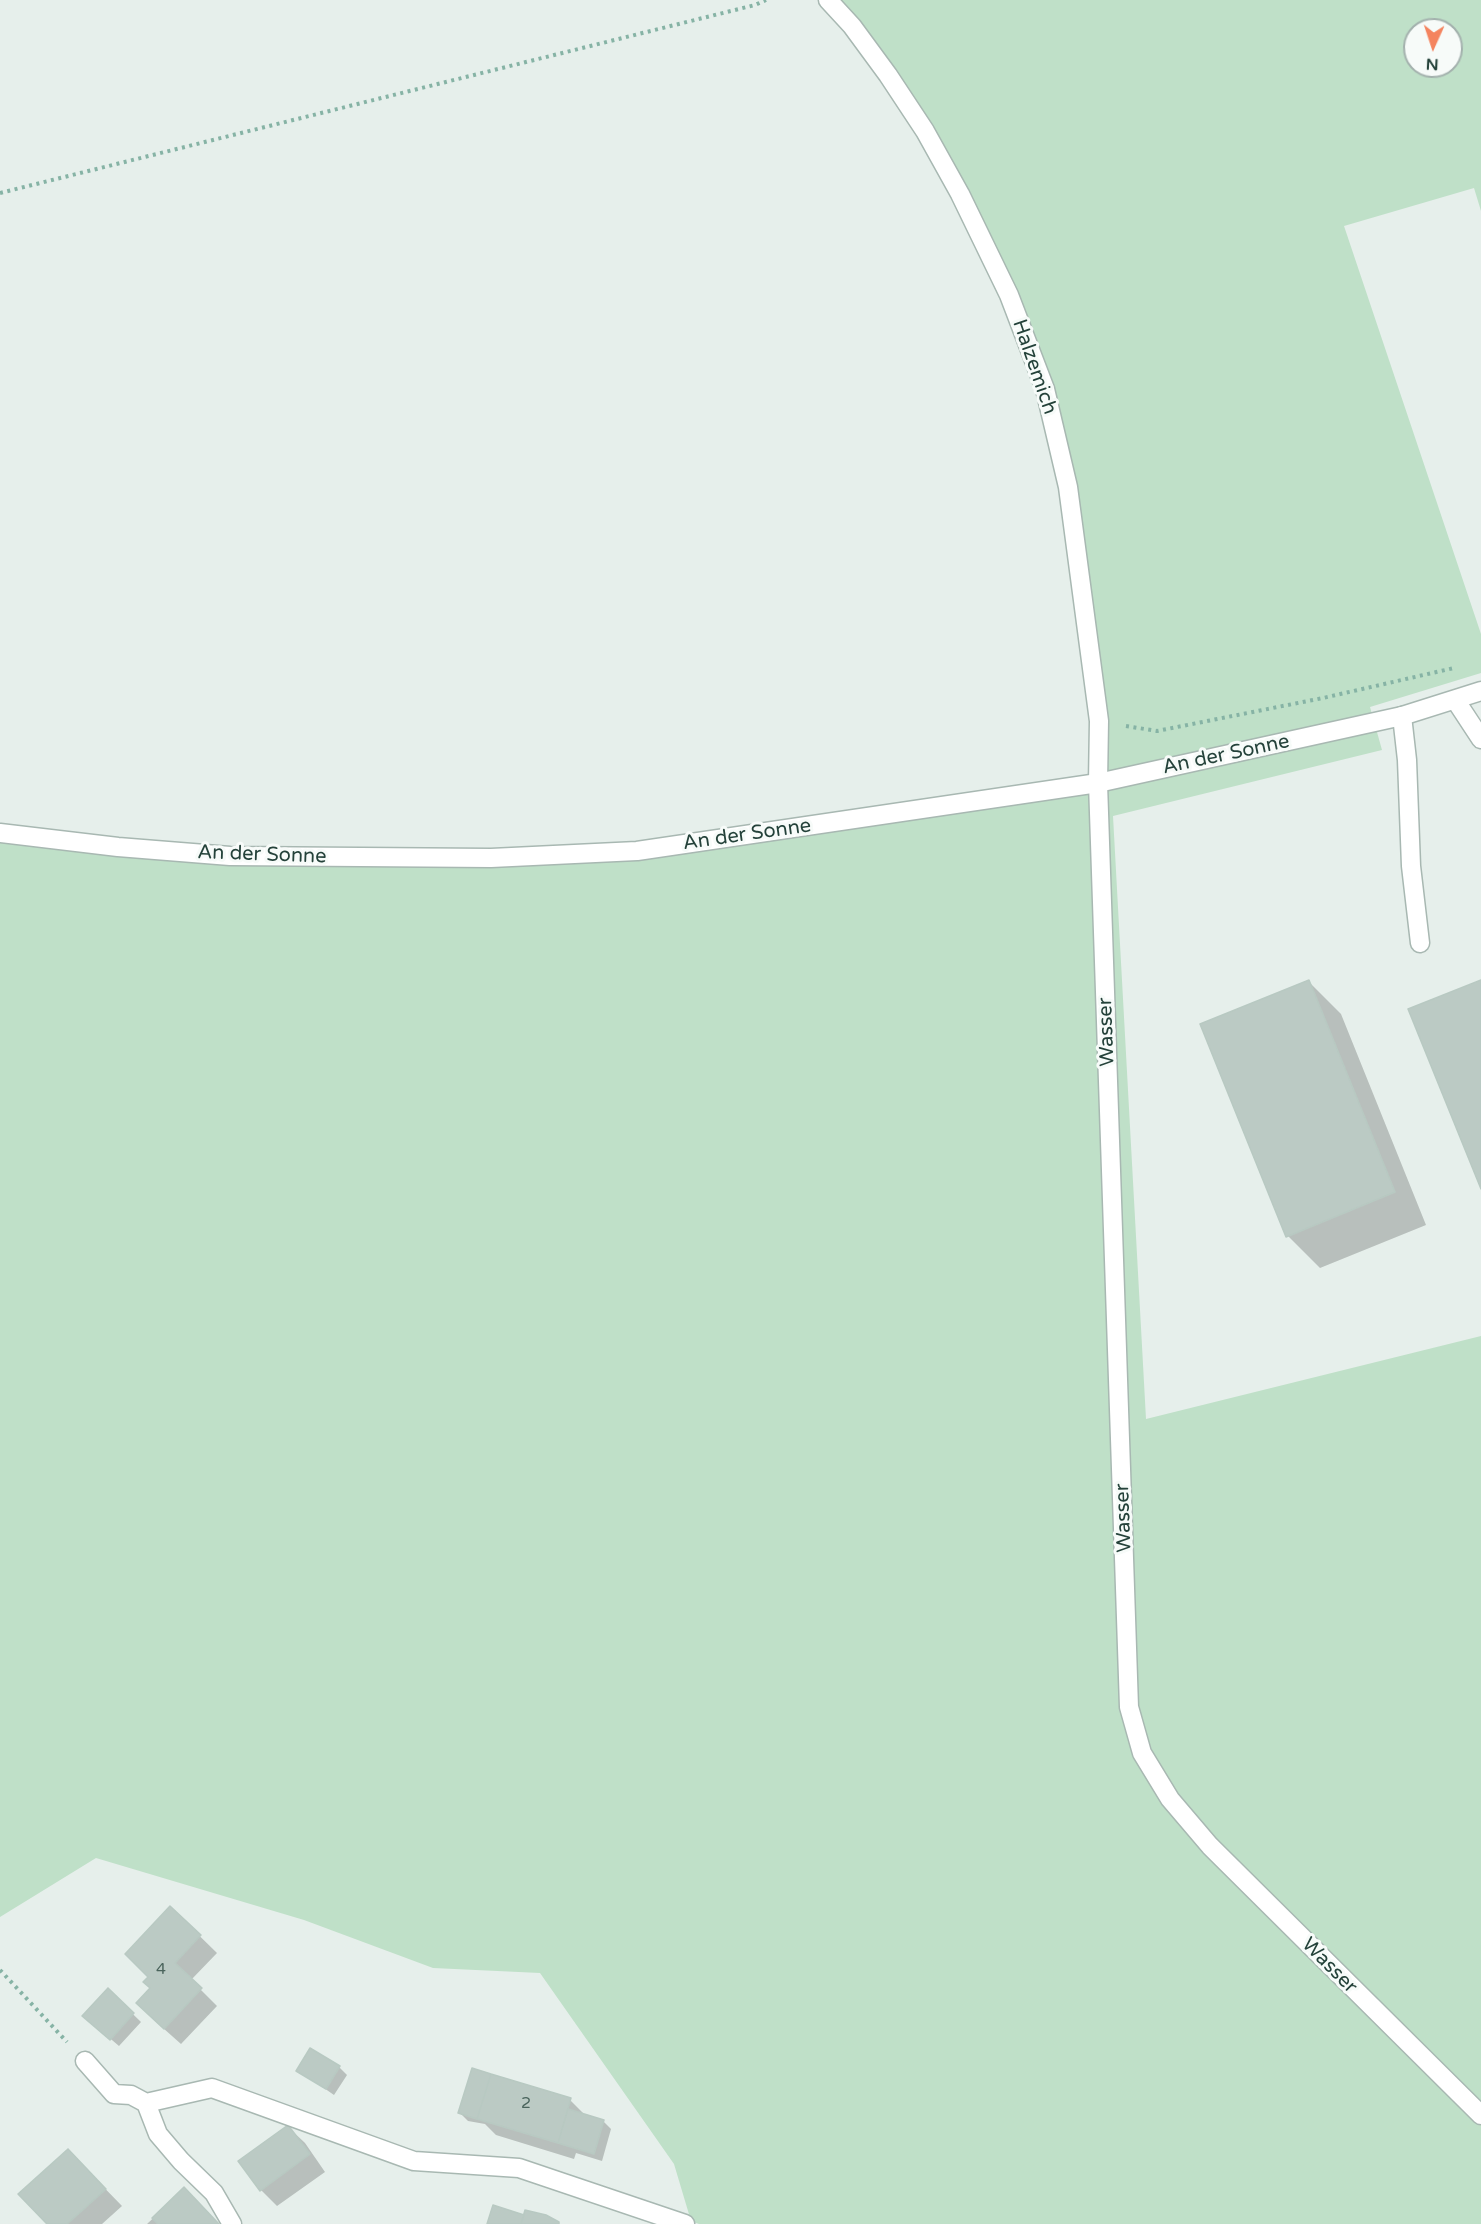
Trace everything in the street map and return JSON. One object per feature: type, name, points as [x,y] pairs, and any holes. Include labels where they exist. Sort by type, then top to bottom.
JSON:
[{"type":"street","name":"Halzemich","points":[[828,0],[852,26],[925,131],[960,194],[1009,295],[1045,389],[1068,487],[1099,721],[1098,783]]},
{"type":"street","name":"An der Sonne","points":[[0,833],[118,848],[230,856],[491,858],[637,851],[1098,783],[1402,716],[1456,701],[1481,691]]},
{"type":"street","points":[[1456,701],[1481,740]]},
{"type":"street","points":[[1402,716],[1407,760],[1411,866],[1420,943]]},
{"type":"street","name":"Wasser","points":[[1098,783],[1129,1707],[1142,1754],[1170,1799],[1210,1846],[1481,2115]]},
{"type":"street","points":[[85,2061],[114,2094],[131,2095],[146,2103],[158,2134],[181,2161],[214,2193],[232,2224]]},
{"type":"street","points":[[146,2103],[212,2088],[414,2161],[519,2168],[685,2224]]},
{"type":"path","points":[[0,192],[755,6],[766,0]]},
{"type":"path","points":[[1099,721],[1157,731],[1323,698],[1458,667]]},
{"type":"path","points":[[0,1970],[85,2061]]},
{"type":"green space","points":[[828,0],[1481,0],[1481,211],[1474,188],[1344,226],[1481,634],[1481,673],[1370,707],[1382,750],[1113,816],[1146,1419],[1481,1336],[1481,2224],[699,2224],[691,2221],[674,2164],[540,1973],[433,1968],[304,1920],[96,1858],[0,1917],[0,833],[118,847],[637,851],[1098,783],[1099,721],[1045,389],[960,194]]},
{"type":"building","points":[[1309,980],[1395,1192],[1286,1237],[1200,1024]]},
{"type":"building","points":[[1481,980],[1481,1189],[1408,1009]]},
{"type":"building","points":[[170,1906],[201,1935],[175,1963],[202,1988],[164,2029],[136,2003],[150,1988],[143,1982],[148,1977],[125,1954]]},
{"type":"building","points":[[108,1988],[134,2013],[110,2040],[82,2016]]},
{"type":"building","points":[[310,2048],[340,2066],[326,2089],[296,2071]]},
{"type":"building","points":[[472,2068],[491,2074],[477,2119],[458,2113]]},
{"type":"building","points":[[491,2074],[571,2098],[558,2143],[477,2119]]},
{"type":"building","points":[[568,2109],[604,2120],[594,2154],[558,2143]]},
{"type":"building","points":[[288,2125],[310,2154],[260,2191],[238,2161]]},
{"type":"building","points":[[68,2149],[106,2189],[67,2224],[47,2224],[18,2194]]},
{"type":"building","points":[[184,2187],[219,2224],[158,2224],[152,2218]]},
{"type":"building","points":[[493,2205],[524,2215],[521,2224],[487,2224]]},
{"type":"building","points":[[525,2210],[546,2215],[559,2224],[521,2224]]}]
